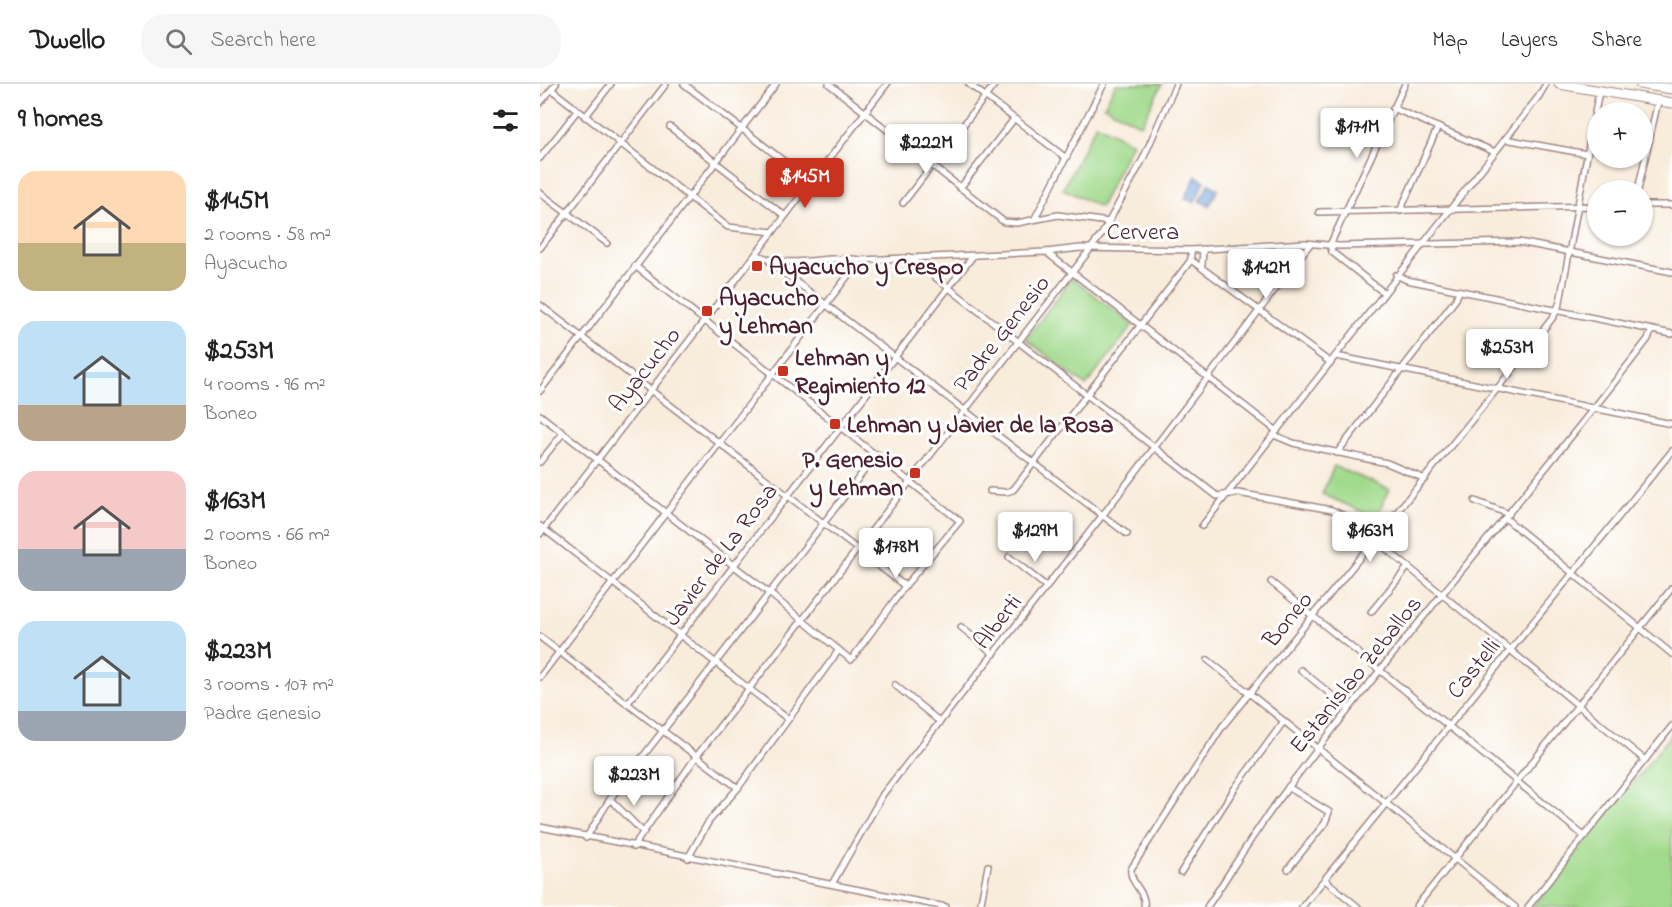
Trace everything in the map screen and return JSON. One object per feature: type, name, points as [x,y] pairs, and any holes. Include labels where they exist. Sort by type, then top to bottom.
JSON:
[{"type":"main road","points":[[1559,84],[1672,103]]},
{"type":"main road","points":[[1640,84],[1672,89]]},
{"type":"street","points":[[540,103],[556,84]]},
{"type":"street","points":[[585,117],[611,84]]},
{"type":"street","points":[[540,248],[666,84]]},
{"type":"street","points":[[684,84],[811,182]]},
{"type":"street","points":[[540,391],[580,336],[776,84]]},
{"type":"street","points":[[829,84],[1004,222],[1017,223],[1058,215],[1108,222]]},
{"type":"street","name":"Ayacucho","points":[[541,530],[887,84]]},
{"type":"street","points":[[969,84],[1066,158]]},
{"type":"street","points":[[903,203],[995,84]]},
{"type":"street","points":[[1035,218],[1104,84]]},
{"type":"street","name":"Padre Genesio","points":[[633,846],[696,757],[1102,234],[1143,159],[1176,84]]},
{"type":"street","points":[[1383,292],[1332,252],[1330,245],[1405,84]]},
{"type":"street","points":[[1202,526],[1331,363],[1396,275],[1506,139],[1546,84]]},
{"type":"street","points":[[552,90],[728,227],[773,232]]},
{"type":"street","name":"Boneo","points":[[1597,102],[1599,90]]},
{"type":"street","points":[[1640,180],[1658,101]]},
{"type":"street","points":[[1393,108],[1495,152]]},
{"type":"street","points":[[540,158],[577,111]]},
{"type":"street","points":[[960,188],[1014,119]]},
{"type":"street","points":[[1400,211],[1438,127]]},
{"type":"street","points":[[670,128],[785,216]]},
{"type":"street","points":[[1506,139],[1587,154]]},
{"type":"street","name":"Boneo","points":[[1144,907],[1145,900],[1130,874],[1131,869],[1201,756],[1249,693],[1497,389],[1557,310],[1587,154]]},
{"type":"street","points":[[540,193],[607,243]]},
{"type":"street","points":[[1653,205],[1672,205]]},
{"type":"street","points":[[1319,212],[1587,207]]},
{"type":"street","name":"Cervera","points":[[770,262],[843,258],[860,260],[973,256],[1089,249],[1191,250],[1310,244],[1524,242],[1672,272]]},
{"type":"street","name":"Alberti","points":[[832,884],[877,802],[1155,448],[1310,244]]},
{"type":"street","points":[[1202,265],[1203,249]]},
{"type":"street","points":[[990,491],[1010,492],[1034,465],[1086,394],[1191,260],[1191,250]]},
{"type":"street","points":[[1046,252],[1276,433],[1293,443],[1386,463],[1425,479]]},
{"type":"street","points":[[756,254],[770,262],[1127,534]]},
{"type":"street","name":"Javier de La Rosa","points":[[627,704],[973,256]]},
{"type":"street","points":[[909,257],[1217,496],[1238,493],[1317,507],[1343,515],[1645,760]]},
{"type":"street","points":[[540,677],[860,260]]},
{"type":"street","points":[[1191,260],[1202,265],[1331,363]]},
{"type":"street","points":[[540,415],[769,592],[850,660],[905,586],[960,521],[635,266]]},
{"type":"street","points":[[1396,275],[1459,291],[1672,334]]},
{"type":"street","points":[[1337,453],[1456,299],[1459,291]]},
{"type":"street","points":[[540,305],[905,586]]},
{"type":"street","name":"Estanislao Zeballos","points":[[1207,907],[1288,787],[1594,409],[1648,339],[1652,330]]},
{"type":"street","points":[[1336,356],[1672,424]]},
{"type":"street","points":[[540,462],[563,433]]},
{"type":"street","name":"Castelli","points":[[1302,907],[1672,451]]},
{"type":"street","points":[[586,838],[610,800],[662,731],[877,454]]},
{"type":"street","points":[[1475,501],[1507,516],[1573,574],[1672,654]]},
{"type":"street","points":[[541,530],[613,582],[788,719]]},
{"type":"street","points":[[1009,557],[1047,586]]},
{"type":"street","points":[[1371,612],[1408,567]]},
{"type":"street","points":[[1271,582],[1584,836]]},
{"type":"street","points":[[1416,907],[1672,588]]},
{"type":"street","points":[[961,627],[994,654]]},
{"type":"street","points":[[540,637],[738,788]]},
{"type":"street","points":[[688,858],[709,821],[738,788],[839,650]]},
{"type":"street","points":[[1208,660],[1515,907]]},
{"type":"street","points":[[1301,670],[1350,709]]},
{"type":"street","points":[[895,685],[940,722]]},
{"type":"street","points":[[1181,872],[1235,788],[1284,722]]},
{"type":"street","points":[[1528,907],[1672,726]]},
{"type":"street","points":[[1288,787],[1329,812],[1325,823],[1288,869]]},
{"type":"street","points":[[610,800],[642,831]]},
{"type":"street","points":[[540,827],[586,838],[946,907]]},
{"type":"street","points":[[980,907],[988,866]]},
{"type":"street","points":[[1325,880],[1358,907]]},
{"type":"green space","points":[[1116,84],[1162,84],[1141,125],[1104,106]]},
{"type":"green space","points":[[1096,124],[1132,143],[1100,207],[1063,189]]},
{"type":"green space","points":[[1072,278],[1133,325],[1086,386],[1026,339]]},
{"type":"green space","points":[[1334,466],[1389,489],[1377,518],[1322,494]]},
{"type":"green space","points":[[1672,734],[1672,907],[1533,907]]},
{"type":"water","points":[[1196,176],[1205,181],[1194,203],[1185,198]]},
{"type":"water","points":[[1209,184],[1218,189],[1209,206],[1199,201]]},
{"type":"place","name":"Ayacucho y Crespo","points":[[757,266]]},
{"type":"place","name":"Ayacucho y Lehman","points":[[707,311]]},
{"type":"place","name":"Lehman y Regimiento 12","points":[[783,371]]},
{"type":"place","name":"Lehman y Javier de la Rosa","points":[[835,424]]},
{"type":"place","name":"P. Genesio y Lehman","points":[[915,473]]}]
